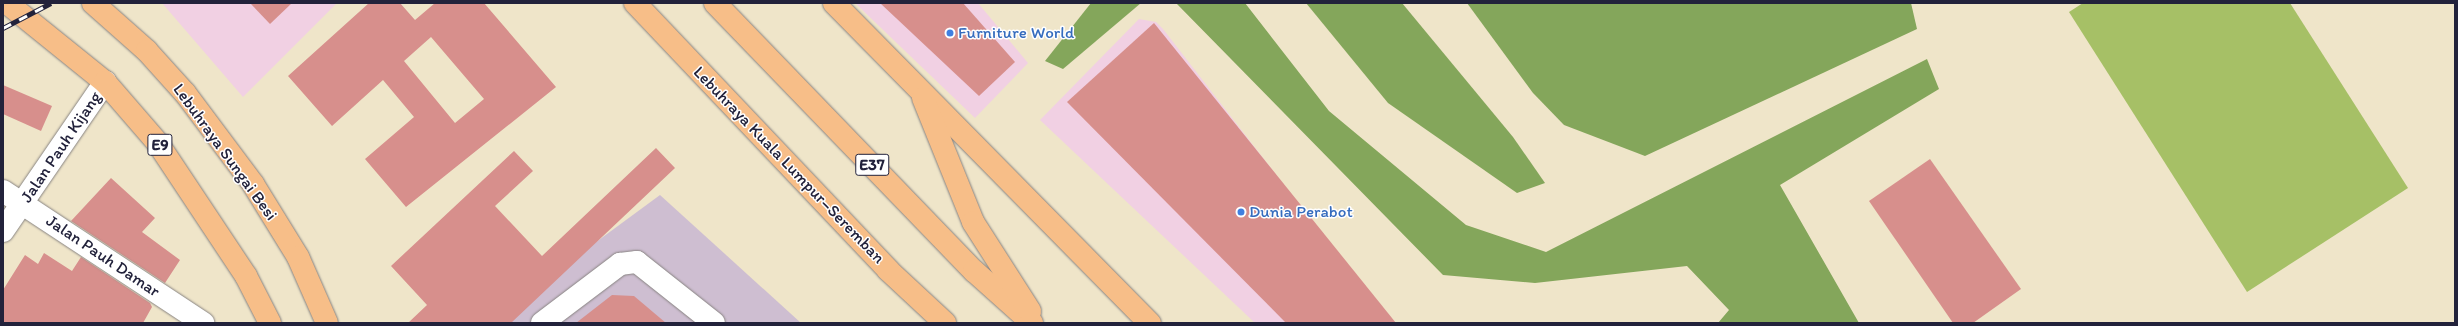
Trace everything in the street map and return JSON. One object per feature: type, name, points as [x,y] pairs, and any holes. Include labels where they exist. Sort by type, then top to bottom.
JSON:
[{"type":"highway","name":"E9","points":[[7,3],[105,82],[158,142],[199,202],[246,276],[270,323]]},
{"type":"highway","name":"Lebuhraya Sungai Besi","points":[[93,3],[147,51],[185,93],[253,184],[298,257],[328,323]]},
{"type":"highway","name":"Lebuhraya Kuala Lumpur–Seremban","points":[[635,3],[888,270],[945,323]]},
{"type":"highway","name":"E37","points":[[715,3],[974,271],[1032,323]]},
{"type":"highway","points":[[834,3],[1150,323]]},
{"type":"highway","points":[[919,89],[973,222],[1037,323]]},
{"type":"street","name":"Jalan Pauh Kijang","points":[[3,231],[105,82]]},
{"type":"street","name":"Jalan Pauh Damar","points":[[3,191],[23,202],[203,323]]},
{"type":"street","points":[[542,323],[620,264],[637,262],[714,323]]},
{"type":"shaded area","points":[[162,3],[337,3],[243,97]]},
{"type":"shaded area","points":[[855,3],[978,3],[1028,63],[975,118]]},
{"type":"shaded area","name":"Dunia Perabot","points":[[1139,19],[1156,22],[1163,29],[1391,323],[1255,323],[1040,120]]},
{"type":"shaded area","points":[[660,195],[801,323],[486,323]]},
{"type":"green space","points":[[1091,3],[1141,3],[1063,69],[1045,61]]},
{"type":"green space","points":[[1176,3],[1245,3],[1329,111],[1466,225],[1546,252],[1927,59],[1939,89],[1780,185],[1859,323],[1718,323],[1729,310],[1687,266],[1535,283],[1443,275]]},
{"type":"green space","points":[[1306,3],[1402,3],[1513,137],[1545,183],[1517,193],[1388,103]]},
{"type":"green space","points":[[1467,3],[1911,3],[1917,29],[1645,156],[1564,125],[1533,93]]},
{"type":"green space","points":[[2083,3],[2290,3],[2408,188],[2247,292],[2069,12]]},
{"type":"building","points":[[250,3],[292,3],[270,24]]},
{"type":"building","points":[[369,3],[400,3],[415,20],[435,3],[484,3],[556,87],[406,207],[365,159],[414,117],[383,80],[332,126],[288,76]],"holes":[[[431,37],[484,99],[455,123],[404,61]]]},
{"type":"building","name":"Furniture World","points":[[880,3],[963,3],[1015,62],[979,96]]},
{"type":"building","name":"Dunia Perabot","points":[[1154,23],[1396,323],[1286,323],[1067,102]]},
{"type":"building","points":[[3,85],[52,106],[41,131],[3,114]]},
{"type":"building","points":[[656,148],[675,168],[511,323],[408,323],[427,305],[391,266],[514,151],[533,171],[495,206],[542,256]]},
{"type":"building","points":[[1930,159],[2021,289],[1973,323],[1953,323],[1869,201]]},
{"type":"building","points":[[111,178],[155,218],[142,232],[180,260],[165,283],[71,221]]},
{"type":"building","points":[[44,253],[72,271],[81,257],[150,303],[152,307],[143,323],[3,323],[3,290],[25,255],[38,264]]},
{"type":"building","points":[[612,295],[634,296],[666,323],[576,323]]},
{"type":"railway","points":[[3,28],[51,3]]},
{"type":"place","name":"Furniture World","points":[[950,33]]},
{"type":"place","name":"Dunia Perabot","points":[[1241,212]]}]
